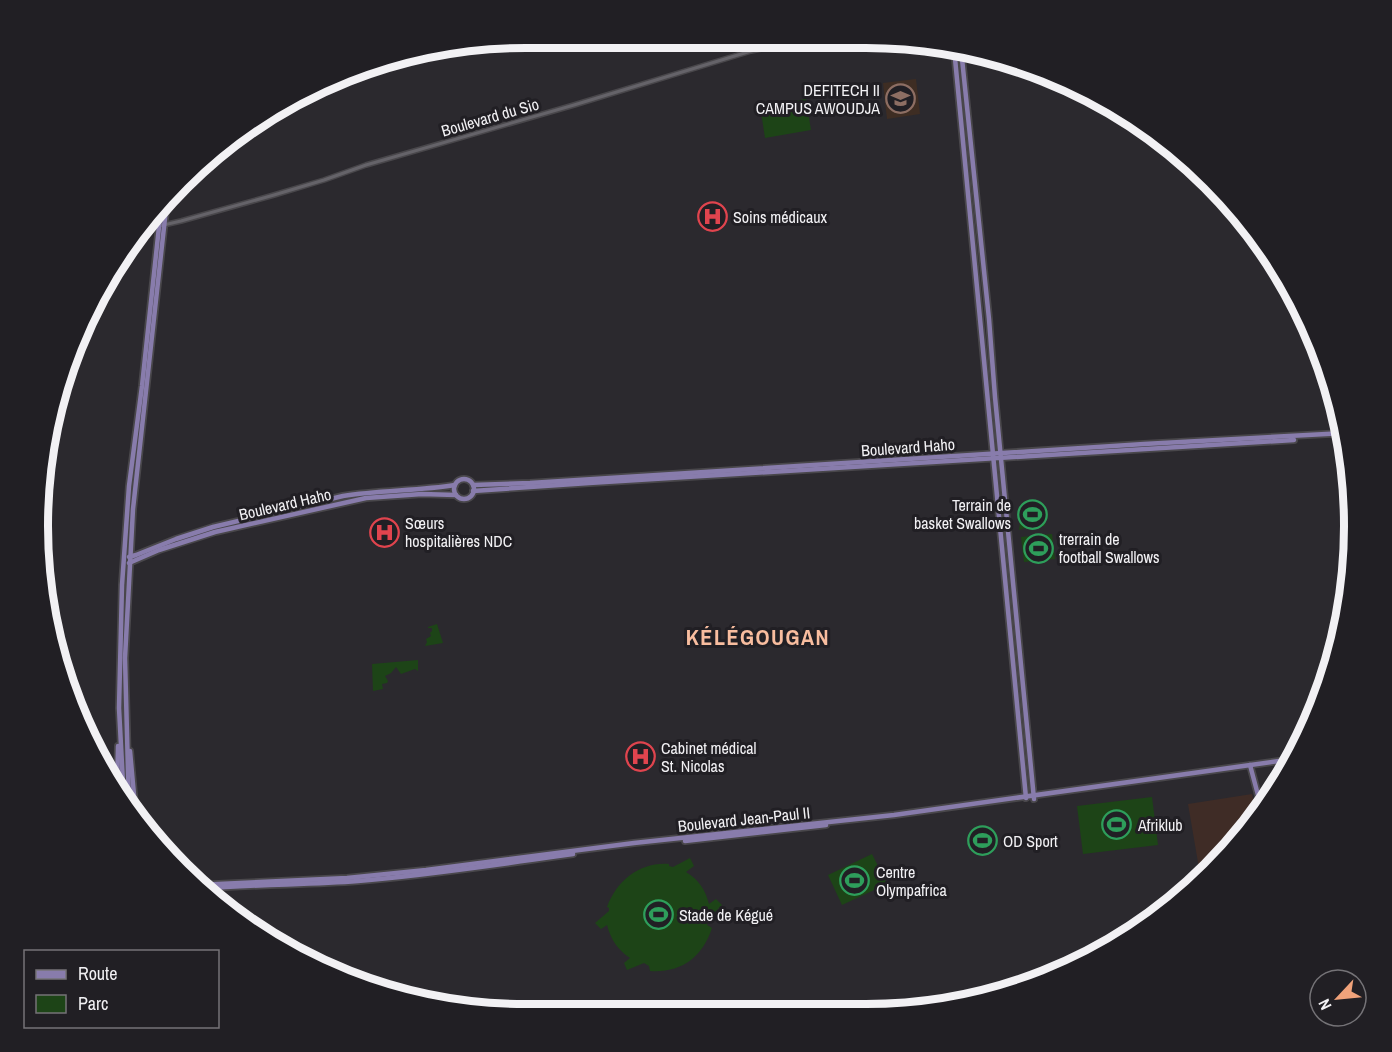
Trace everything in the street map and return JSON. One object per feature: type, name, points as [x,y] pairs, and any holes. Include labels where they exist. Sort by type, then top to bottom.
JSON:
[{"type":"main road","points":[[955,56],[1027,798]]},
{"type":"main road","points":[[962,58],[989,319],[1033,797]]},
{"type":"main road","points":[[118,774],[119,669],[129,486],[163,215]]},
{"type":"main road","points":[[134,799],[127,733],[125,658],[131,546],[154,322],[161,218]]},
{"type":"main road","name":"Boulevard Haho","points":[[473,485],[1335,436]]},
{"type":"main road","name":"Boulevard Haho","points":[[473,491],[993,456]]},
{"type":"main road","points":[[458,481],[470,481],[473,485],[471,496],[466,499],[456,495],[454,490],[458,481]]},
{"type":"main road","name":"Boulevard Haho","points":[[124,563],[225,524],[343,496],[455,485]]},
{"type":"main road","name":"Boulevard Haho","points":[[197,535],[366,498],[422,494],[456,495]]},
{"type":"main road","points":[[131,546],[138,557],[131,570]]},
{"type":"main road","name":"Boulevard Haho","points":[[124,556],[131,560]]},
{"type":"main road","points":[[120,726],[127,788]]},
{"type":"main road","points":[[125,785],[127,733]]},
{"type":"main road","name":"Boulevard Jean-Paul II","points":[[215,888],[395,878],[601,850],[895,818],[1281,762]]},
{"type":"main road","points":[[1251,766],[1259,798]]},
{"type":"main road","name":"Boulevard Jean-Paul II","points":[[210,884],[347,878],[408,872],[634,843],[1027,798]]},
{"type":"street","name":"Boulevard du Sio","points":[[161,226],[309,185],[366,165],[767,48]]},
{"type":"shaded area","name":"DEFITECH II CAMPUS AWOUDJA","points":[[916,79],[920,114],[887,119],[883,83]]},
{"type":"shaded area","points":[[1252,794],[1254,804],[1199,869],[1188,804]]},
{"type":"green space","points":[[806,99],[811,130],[765,138],[760,106]]},
{"type":"green space","name":"Terrain de basket Swallows","points":[[1043,507],[1045,526],[1019,530],[1022,520],[1021,509]]},
{"type":"green space","points":[[1340,516],[1344,516],[1344,538],[1342,538]]},
{"type":"green space","name":"trerrain de football Swallows","points":[[1052,534],[1055,559],[1024,562],[1021,537]]},
{"type":"green space","points":[[437,624],[443,643],[425,646],[426,639],[431,636],[432,631],[432,628],[428,627]]},
{"type":"green space","points":[[418,660],[418,671],[415,669],[401,674],[396,667],[385,676],[388,681],[382,684],[383,689],[373,691],[372,664]]},
{"type":"green space","name":"Afriklub","points":[[1152,797],[1158,845],[1083,854],[1077,806]]},
{"type":"green space","points":[[872,854],[887,884],[842,905],[828,875]]},
{"type":"green space","name":"Stade de Kégué","points":[[690,858],[694,866],[686,872],[701,885],[709,904],[716,899],[722,905],[709,918],[707,925],[712,928],[708,939],[696,955],[681,966],[650,971],[649,966],[644,963],[627,970],[624,963],[630,958],[616,944],[607,925],[601,929],[595,923],[609,911],[607,907],[611,897],[623,881],[631,875],[648,866],[658,864],[669,864],[673,867]]},
{"type":"place","name":"DEFITECH II CAMPUS AWOUDJA","points":[[901,99]]},
{"type":"place","name":"Soins médicaux","points":[[712,217]]},
{"type":"place","name":"Terrain de basket Swallows","points":[[1032,514]]},
{"type":"place","name":"Sœurs hospitalières NDC","points":[[384,532]]},
{"type":"place","name":"trerrain de football Swallows","points":[[1038,548]]},
{"type":"place","name":"Cabinet médical St. Nicolas","points":[[640,757]]},
{"type":"place","name":"Afriklub","points":[[1117,825]]},
{"type":"place","name":"OD Sport","points":[[982,841]]},
{"type":"place","name":"Centre Olympafrica","points":[[855,881]]},
{"type":"place","name":"Stade de Kégué","points":[[658,915]]},
{"type":"district","name":"KÉLÉGOUGAN","points":[[758,637]]}]
